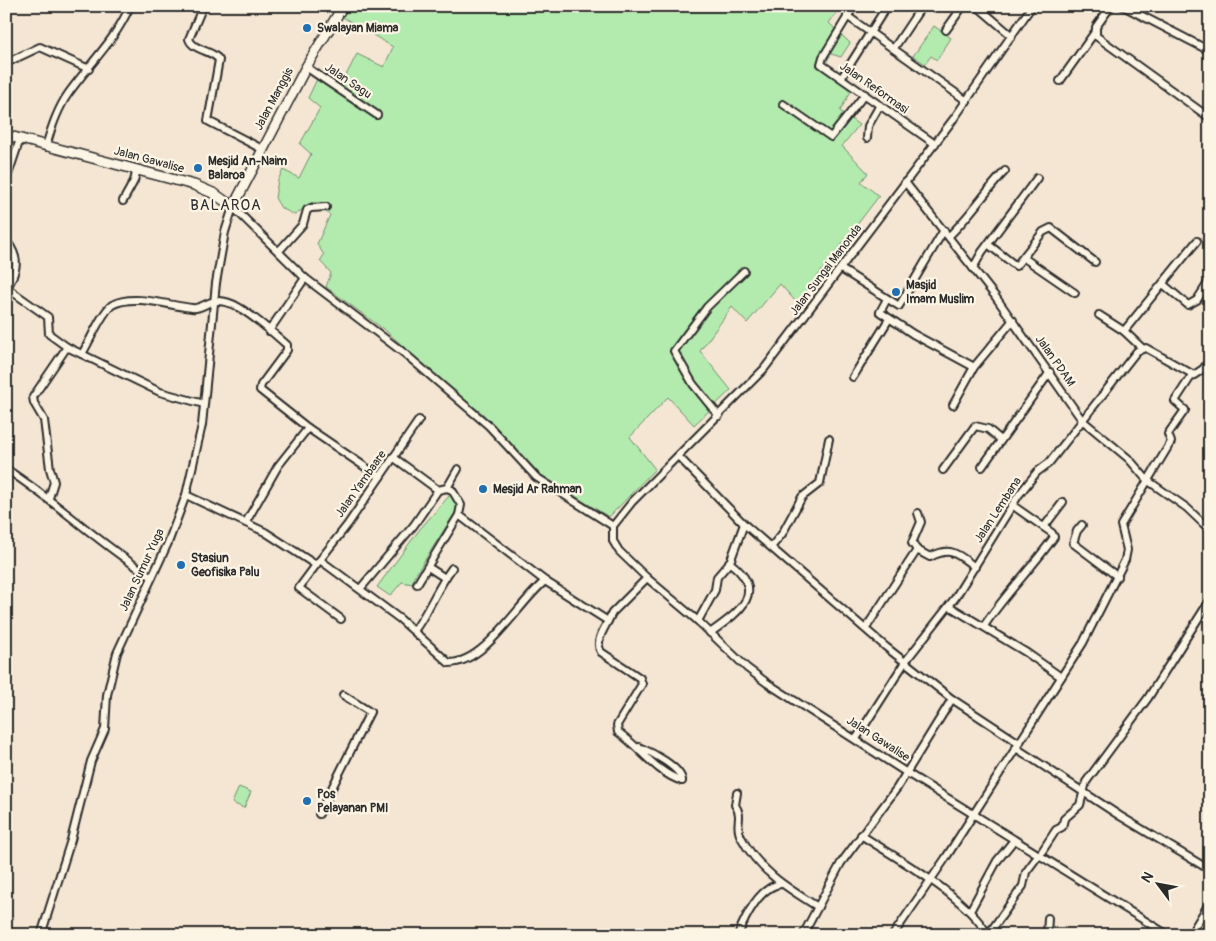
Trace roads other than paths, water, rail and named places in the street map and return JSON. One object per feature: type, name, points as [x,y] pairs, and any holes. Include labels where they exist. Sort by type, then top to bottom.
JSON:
[{"type":"street","points":[[46,147],[60,108],[77,82],[112,39],[130,6]]},
{"type":"street","points":[[203,6],[189,39],[191,44],[216,56],[219,60],[208,121],[262,149]]},
{"type":"street","name":"Jalan Manggis","points":[[233,207],[306,67],[343,6]]},
{"type":"street","points":[[854,6],[847,16],[966,101]]},
{"type":"street","points":[[842,76],[887,6]]},
{"type":"street","points":[[894,48],[922,6]]},
{"type":"street","points":[[946,30],[963,6]]},
{"type":"street","points":[[977,6],[1012,36]]},
{"type":"street","name":"Jalan Sungai Manonda","points":[[613,526],[632,502],[764,369],[935,144],[1032,6]]},
{"type":"street","points":[[1060,81],[1111,6]]},
{"type":"street","points":[[1123,6],[1210,51]]},
{"type":"street","name":"Jalan Reformasi","points":[[847,16],[821,61],[823,67],[842,76],[935,144]]},
{"type":"street","points":[[1095,32],[1102,42],[1210,118]]},
{"type":"street","points":[[6,63],[40,47],[89,69]]},
{"type":"street","name":"Jalan Sagu","points":[[306,67],[377,115]]},
{"type":"street","points":[[783,104],[831,137],[865,94]]},
{"type":"street","points":[[867,138],[868,126],[880,105]]},
{"type":"street","name":"Jalan Gawalise","points":[[6,135],[46,147],[137,169],[201,188],[233,207],[280,251],[305,278],[404,353],[489,426],[536,476],[613,526],[613,541],[619,551],[646,578],[759,677],[1038,856],[1168,935]]},
{"type":"street","points":[[6,181],[20,139]]},
{"type":"street","points":[[123,201],[134,182],[137,169]]},
{"type":"street","points":[[841,269],[898,306],[901,305],[947,233],[970,215],[988,189],[1005,170]]},
{"type":"street","points":[[974,268],[1037,178]]},
{"type":"street","name":"Jalan PDAM","points":[[905,182],[974,268],[1050,372],[1082,420],[1187,508],[1210,530]]},
{"type":"street","name":"Jalan Sumur Yuga","points":[[41,935],[71,840],[91,761],[105,729],[107,695],[117,653],[168,543],[186,495],[204,404],[214,300],[225,232],[233,207]]},
{"type":"street","points":[[280,251],[303,224],[307,210],[326,207]]},
{"type":"street","points":[[989,245],[1016,266],[1042,232],[1051,228],[1094,262]]},
{"type":"street","points":[[6,240],[15,253],[16,260],[13,278],[7,289],[48,317],[49,334],[67,347],[160,392],[204,404]]},
{"type":"street","points":[[1124,332],[1197,241]]},
{"type":"street","points":[[1024,258],[1075,293]]},
{"type":"street","points":[[719,416],[693,384],[674,350],[707,307],[744,271]]},
{"type":"street","points":[[269,331],[305,278]]},
{"type":"street","points":[[1163,284],[1188,306],[1197,300],[1210,280]]},
{"type":"street","points":[[887,299],[880,311],[889,319],[974,367]]},
{"type":"street","points":[[82,354],[105,314],[113,305],[133,301],[156,301],[192,308],[214,300],[236,306],[283,341],[288,349],[260,385],[260,390],[308,428],[380,477]]},
{"type":"street","points":[[1099,315],[1124,332],[1142,348],[1148,349],[1192,375],[1197,375],[1210,359]]},
{"type":"street","points":[[853,377],[889,319]]},
{"type":"street","points":[[953,405],[974,367],[1012,320]]},
{"type":"street","points":[[49,498],[54,482],[50,469],[44,420],[34,403],[33,397],[67,347]]},
{"type":"street","name":"Jalan Lembana","points":[[856,740],[905,662],[949,606],[975,567],[1012,505],[1035,474],[1049,463],[1142,348]]},
{"type":"street","points":[[982,467],[1050,372]]},
{"type":"street","points":[[893,935],[974,814],[1083,643],[1118,577],[1127,553],[1121,525],[1171,442],[1168,434],[1185,410],[1175,401],[1192,375]]},
{"type":"street","name":"Jalan Yambaare","points":[[341,619],[299,588],[348,524],[419,420]]},
{"type":"street","points":[[944,470],[975,426],[988,429],[1001,440]]},
{"type":"street","points":[[246,522],[278,466],[308,428]]},
{"type":"street","points":[[772,546],[782,534],[804,494],[820,483],[829,439]]},
{"type":"street","points":[[678,456],[744,524],[952,700],[1128,821],[1210,870]]},
{"type":"street","points":[[393,457],[438,490]]},
{"type":"street","points":[[446,488],[458,469]]},
{"type":"street","points":[[6,479],[9,471],[83,524],[117,555],[152,577]]},
{"type":"street","points":[[360,588],[414,525],[438,490],[446,488],[452,490],[461,505],[459,515],[417,584]]},
{"type":"street","points":[[186,495],[246,522],[360,588],[414,631],[449,663],[460,663],[478,652],[533,591],[545,581]]},
{"type":"street","points":[[1044,527],[1063,502]]},
{"type":"street","points":[[984,626],[1000,602],[1023,578],[1054,534],[1012,505]]},
{"type":"street","points":[[918,513],[921,522],[912,543],[917,550],[930,557],[947,550],[956,553],[975,567]]},
{"type":"street","points":[[459,515],[545,581],[608,621]]},
{"type":"street","points":[[698,622],[715,590],[717,577],[729,562],[744,524]]},
{"type":"street","points":[[1082,525],[1076,531],[1073,543],[1118,577]]},
{"type":"street","points":[[866,628],[917,550]]},
{"type":"street","points":[[710,633],[744,604],[750,586],[746,577],[729,562]]},
{"type":"street","points":[[428,567],[445,578]]},
{"type":"street","points":[[414,631],[427,614],[452,568]]},
{"type":"street","points":[[636,746],[649,751],[669,764],[681,775],[682,781],[670,776],[648,760],[636,746],[618,732],[617,725],[642,684],[640,678],[601,652],[598,648],[599,641],[612,613],[646,578]]},
{"type":"street","points":[[861,835],[930,881],[970,912],[988,935],[1021,888],[1026,872],[1056,830],[1062,827],[1064,819],[1079,807],[1086,782],[1148,698],[1210,600]]},
{"type":"street","points":[[949,606],[984,626],[1061,677]]},
{"type":"street","points":[[319,814],[370,712],[343,695]]},
{"type":"street","points":[[803,935],[838,868],[907,773],[952,700]]},
{"type":"street","points":[[737,793],[734,805],[740,813],[740,835],[752,857],[781,884],[818,907]]},
{"type":"street","points":[[970,912],[995,863],[1014,840]]},
{"type":"street","points":[[738,935],[743,923],[762,894],[768,887],[781,884]]},
{"type":"street","points":[[1190,935],[1210,902]]},
{"type":"street","points":[[1047,935],[1048,918]]},
{"type":"place","name":"Swalayan Miama","points":[[307,28]]},
{"type":"place","name":"Mesjid An-Naim Balaroa","points":[[198,168]]},
{"type":"place","name":"Masjid Imam Muslim","points":[[896,292]]},
{"type":"place","name":"Mesjid Ar Rahman","points":[[483,489]]},
{"type":"place","name":"Stasiun Geofisika Palu","points":[[181,565]]},
{"type":"place","name":"Pos Pelayanan PMI","points":[[307,801]]},
{"type":"district","name":"BALAROA","points":[[226,205]]}]
